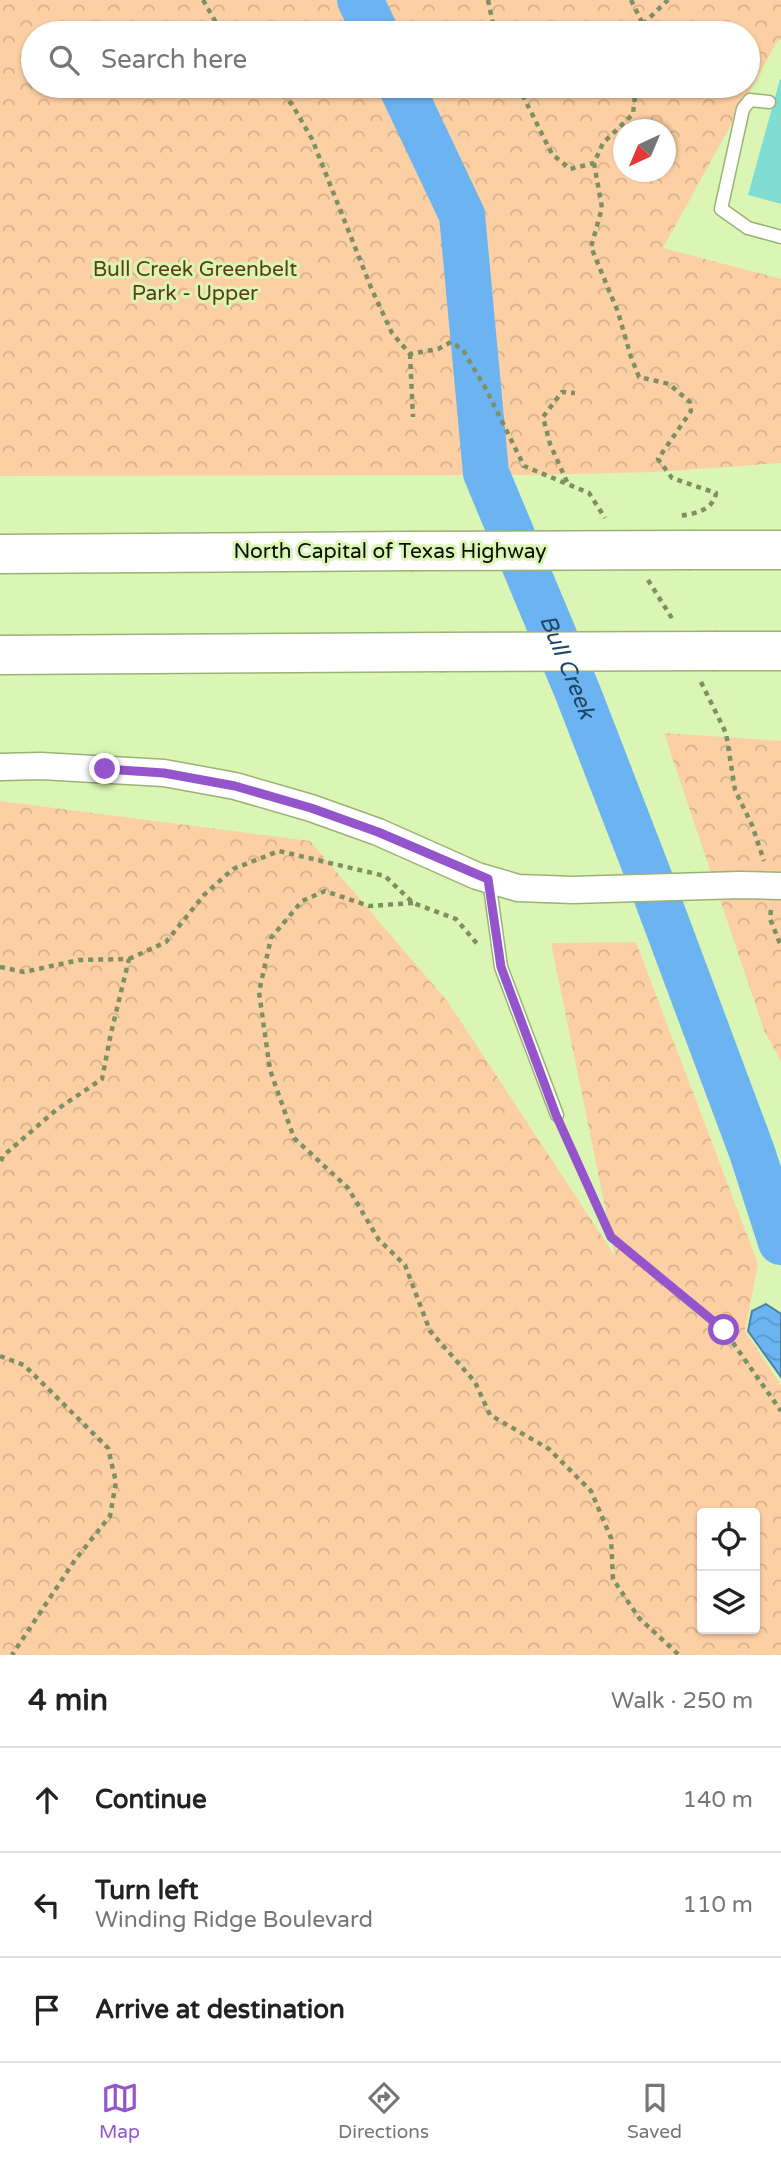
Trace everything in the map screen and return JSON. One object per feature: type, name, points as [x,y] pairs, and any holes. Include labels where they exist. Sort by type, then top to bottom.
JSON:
[{"type":"highway","name":"North Capital of Texas Highway","points":[[0,554],[781,550]]},
{"type":"highway","points":[[0,655],[441,652],[708,666],[781,651]]},
{"type":"street","points":[[0,767],[41,766],[164,773],[235,786],[311,808],[378,832],[488,879],[518,888],[573,890],[776,886]]},
{"type":"lane","points":[[769,102],[750,100],[743,109],[721,209],[748,228],[781,237]]},
{"type":"lane","points":[[488,879],[501,967],[556,1115]]},
{"type":"path","points":[[203,0],[215,21]]},
{"type":"path","points":[[488,0],[492,21]]},
{"type":"path","points":[[631,0],[642,21]]},
{"type":"path","points":[[646,21],[668,0]]},
{"type":"path","points":[[286,98],[312,139],[392,333],[410,354],[413,417]]},
{"type":"path","points":[[524,98],[552,154],[570,169],[594,163]]},
{"type":"path","points":[[635,98],[633,114],[603,143],[594,163],[602,208],[592,247],[618,312],[639,377],[669,384],[690,402],[691,411],[658,459],[672,478],[716,493],[715,500],[695,514],[673,517]]},
{"type":"path","points":[[410,354],[438,349],[451,342],[463,351],[486,389],[524,466],[589,493],[607,521]]},
{"type":"path","points":[[570,485],[550,444],[544,417],[562,392],[575,393]]},
{"type":"path","points":[[640,569],[675,624]]},
{"type":"path","points":[[708,666],[726,733],[735,790],[776,886],[770,919],[781,946]]},
{"type":"path","points":[[0,967],[24,972],[79,960],[129,959],[166,942],[204,895],[233,869],[279,851],[386,876],[413,903]]},
{"type":"path","points":[[505,976],[456,919],[413,903],[369,906],[325,891],[302,901],[271,938],[259,992],[270,1070],[294,1138],[348,1188],[379,1240],[405,1265],[430,1331],[475,1382],[490,1415],[549,1449],[591,1492],[611,1538],[612,1579],[639,1618],[679,1655]]},
{"type":"path","points":[[0,1164],[4,1156],[56,1110],[102,1079],[129,959]]},
{"type":"path","points":[[556,1115],[611,1237],[724,1330],[781,1411]]},
{"type":"path","points":[[0,1356],[24,1365],[108,1448],[116,1482],[110,1517],[75,1560],[12,1655]]},
{"type":"green space","name":"Bull Creek Greenbelt Park - Upper","points":[[0,0],[781,0],[781,40],[778,40],[760,73],[760,21],[21,21],[21,98],[746,98],[663,248],[781,279],[781,463],[656,472],[536,475],[0,476]]},
{"type":"green space","points":[[664,733],[781,741],[781,1062],[764,1030]]},
{"type":"green space","points":[[0,801],[310,841],[448,1002],[615,1256],[551,943],[636,942],[758,1264],[745,1331],[781,1385],[781,1655],[0,1655]]},
{"type":"water","points":[[766,1304],[781,1314],[781,1377],[748,1331],[752,1311]]},
{"type":"building","points":[[781,80],[781,204],[748,195]]},
{"type":"waterway","name":"Bull Creek","points":[[360,0],[370,21]]},
{"type":"waterway","name":"Bull Creek","points":[[407,98],[462,215],[486,473],[578,693],[653,887],[752,1152],[781,1242]]},
{"type":"route","points":[[105,769],[164,773],[235,786],[311,808],[378,832],[488,879],[501,967],[556,1115],[611,1237],[724,1330]]}]
